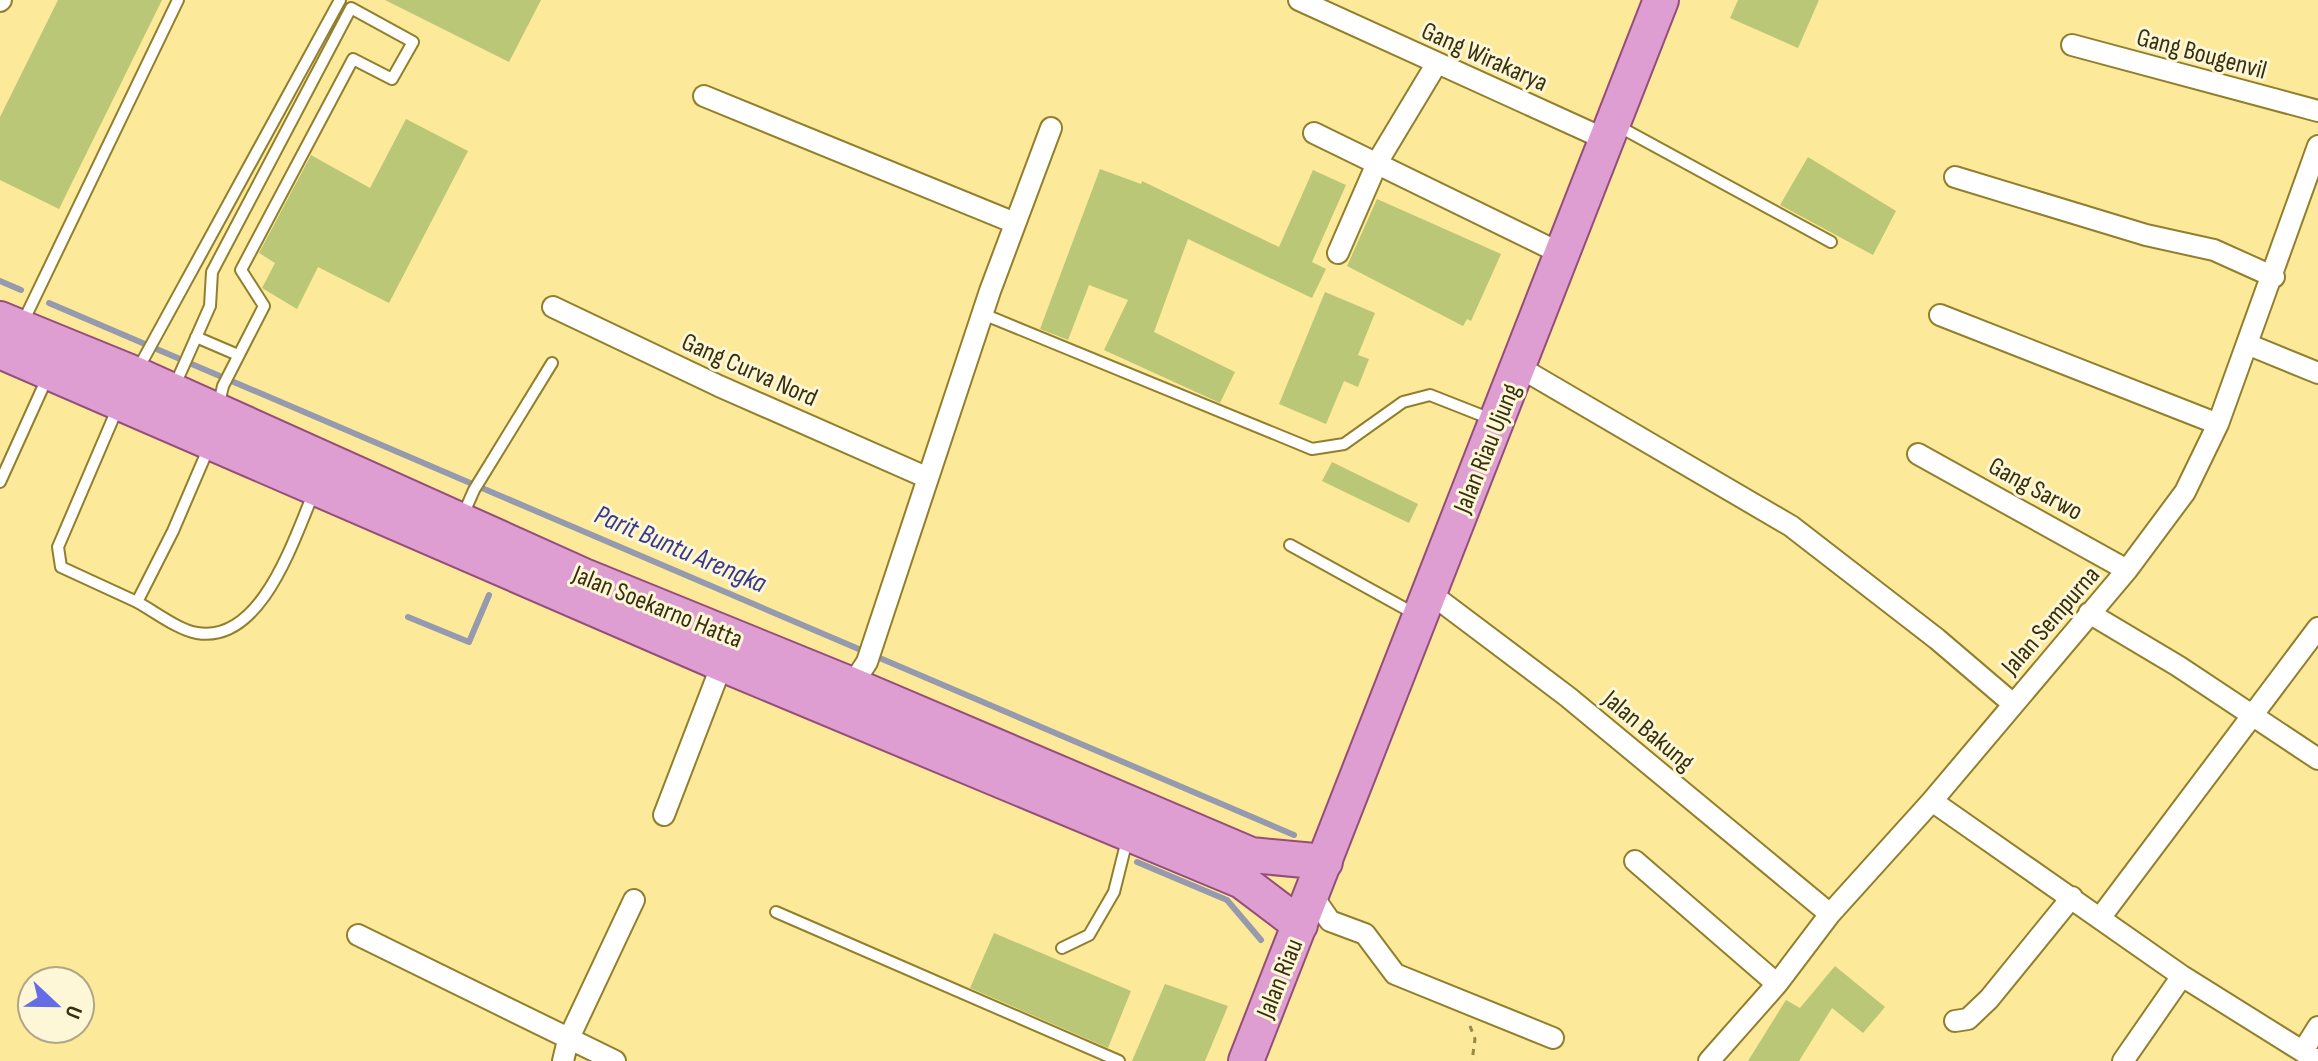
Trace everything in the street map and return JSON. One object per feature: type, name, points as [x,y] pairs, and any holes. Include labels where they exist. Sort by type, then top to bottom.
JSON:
[{"type":"main road","name":"Jalan Riau Ujung","points":[[1306,910],[1661,0]]},
{"type":"main road","name":"Jalan Soekarno Hatta","points":[[7,332],[49,374],[176,380],[315,490],[1306,910]]},
{"type":"main road","name":"Jalan Soekarno Hatta","points":[[7,332],[134,377],[217,414],[467,505],[584,576],[859,673],[1251,855],[1325,862]]},
{"type":"main road","name":"Jalan Riau","points":[[1246,1061],[1306,910]]},
{"type":"street","name":"Gang Wirakarya","points":[[1299,0],[1437,63],[1610,132]]},
{"type":"street","name":"Gang Bougenvil","points":[[2072,45],[2318,111]]},
{"type":"street","points":[[1338,253],[1378,161],[1437,63]]},
{"type":"street","points":[[704,96],[1015,223]]},
{"type":"street","points":[[859,673],[874,639],[983,314],[1051,128]]},
{"type":"street","points":[[1314,133],[1378,161],[1562,254]]},
{"type":"street","name":"Jalan Sempurna","points":[[1709,1061],[1777,984],[1830,914],[1932,801],[2127,570],[2185,492],[2218,424],[2247,344],[2313,184],[2318,146]]},
{"type":"street","points":[[1955,177],[2146,235],[2214,250],[2274,277]]},
{"type":"street","name":"Gang Curva Nord","points":[[553,307],[719,386],[928,478]]},
{"type":"street","points":[[1940,315],[2218,424]]},
{"type":"street","points":[[2247,344],[2318,373]]},
{"type":"street","points":[[1519,367],[1791,526],[1937,639],[2012,703]]},
{"type":"street","name":"Gang Sarwo","points":[[1918,454],[2127,570]]},
{"type":"street","name":"Jalan Bakung","points":[[1425,605],[1568,697],[1830,914]]},
{"type":"street","points":[[2089,613],[2178,666],[2318,759]]},
{"type":"street","points":[[2100,918],[2318,628]]},
{"type":"street","points":[[664,815],[722,664]]},
{"type":"street","points":[[1932,801],[2182,976],[2311,1056],[2318,1027]]},
{"type":"street","points":[[1635,861],[1777,984]]},
{"type":"street","points":[[1955,1021],[1968,1019],[1989,999],[2072,897]]},
{"type":"street","points":[[563,1061],[568,1040],[634,900]]},
{"type":"street","points":[[1306,910],[1365,934],[1395,974],[1553,1038]]},
{"type":"street","points":[[358,935],[615,1061]]},
{"type":"street","points":[[2123,1061],[2182,976]]},
{"type":"lane","points":[[7,332],[178,0]]},
{"type":"lane","points":[[315,490],[277,577],[245,618],[224,632],[196,633],[61,567],[57,561],[58,547],[134,377],[340,0]]},
{"type":"lane","points":[[137,602],[173,531],[236,360],[264,305],[241,270],[353,59],[392,79],[413,42],[351,8],[212,272],[210,306],[176,380]]},
{"type":"lane","points":[[1610,132],[1831,242]]},
{"type":"lane","points":[[983,314],[1312,449],[1344,444],[1403,402],[1430,395],[1496,421]]},
{"type":"lane","points":[[196,337],[236,360]]},
{"type":"lane","points":[[467,505],[552,363]]},
{"type":"lane","points":[[0,482],[49,374]]},
{"type":"lane","points":[[1290,545],[1425,605]]},
{"type":"lane","points":[[1062,948],[1089,935],[1114,892],[1128,834]]},
{"type":"lane","points":[[776,912],[1119,1061]]},
{"type":"path","points":[[1472,1004],[1467,1021],[1475,1039],[1472,1061]]},
{"type":"building","points":[[58,0],[162,0],[59,209],[0,180],[0,117]]},
{"type":"building","points":[[385,0],[541,0],[509,62]]},
{"type":"building","points":[[1738,0],[1819,0],[1798,48],[1730,18]]},
{"type":"building","points":[[406,119],[468,151],[389,303],[318,267],[297,309],[262,288],[275,263],[259,253],[311,155],[370,188]]},
{"type":"building","points":[[1808,157],[1896,211],[1873,255],[1780,205]]},
{"type":"building","points":[[1100,169],[1141,184],[1142,181],[1279,247],[1313,170],[1346,185],[1312,262],[1326,269],[1312,298],[1188,239],[1154,332],[1235,372],[1220,403],[1104,350],[1128,300],[1089,285],[1068,340],[1040,329]]},
{"type":"building","points":[[1377,199],[1501,254],[1471,321],[1467,319],[1463,326],[1347,266]]},
{"type":"building","points":[[1325,292],[1375,313],[1358,355],[1369,359],[1358,387],[1344,381],[1326,424],[1279,404]]},
{"type":"building","points":[[1332,462],[1418,504],[1409,523],[1322,481]]},
{"type":"building","points":[[994,933],[1131,991],[1108,1048],[970,988]]},
{"type":"building","points":[[1835,966],[1885,1007],[1863,1033],[1832,1008],[1799,1061],[1748,1061],[1786,1000],[1800,1008]]},
{"type":"building","points":[[1165,984],[1228,1006],[1205,1061],[1132,1061]]},
{"type":"waterway","name":"Parit Buntu Arengka","points":[[0,281],[21,290]]},
{"type":"waterway","name":"Parit Buntu Arengka","points":[[49,303],[1294,835]]},
{"type":"waterway","points":[[408,617],[469,642],[489,595]]},
{"type":"waterway","points":[[1137,862],[1227,900],[1261,940]]}]
